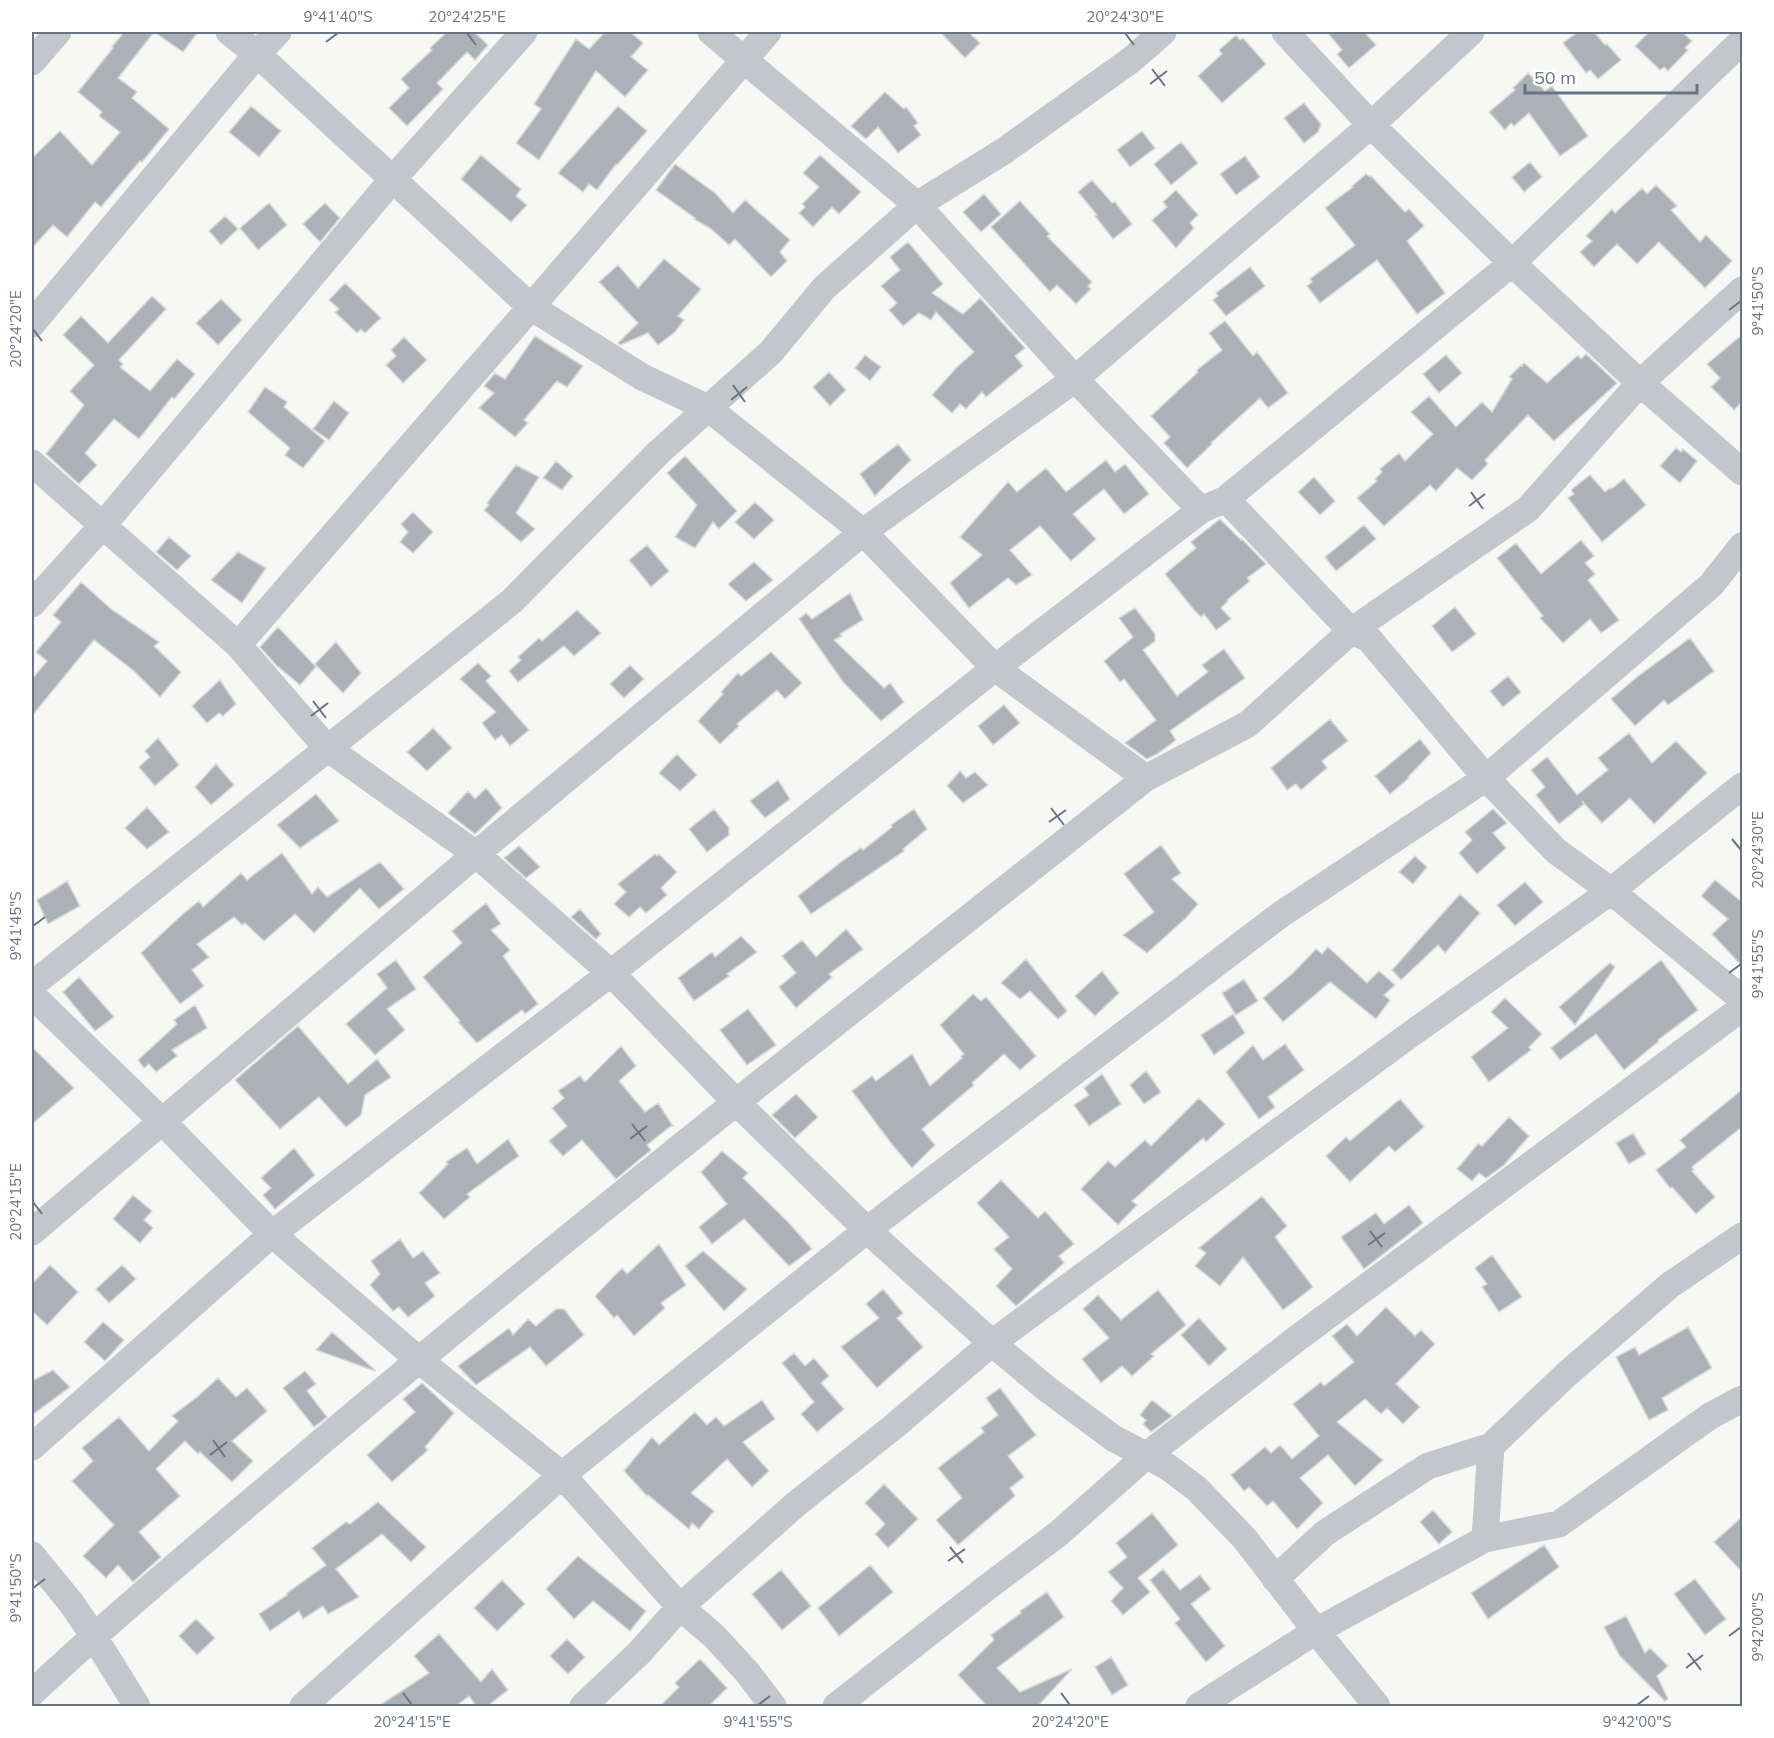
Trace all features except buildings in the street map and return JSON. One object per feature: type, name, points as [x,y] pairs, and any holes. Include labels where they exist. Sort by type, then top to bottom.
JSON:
[{"type":"street","points":[[32,62],[58,32]]},
{"type":"street","points":[[229,32],[257,54],[531,307],[642,377],[708,408],[863,532],[995,668],[1146,778]]},
{"type":"street","points":[[32,324],[257,54],[278,32]]},
{"type":"street","points":[[32,604],[102,525],[392,180],[524,32]]},
{"type":"street","points":[[711,32],[917,205],[1075,379],[1201,510]]},
{"type":"street","points":[[238,645],[768,32]]},
{"type":"street","points":[[32,985],[512,601],[659,453],[771,352],[824,288],[917,205],[1004,151],[1131,60],[1163,32]]},
{"type":"street","points":[[1285,32],[1371,125],[1512,263],[1640,383],[1743,472]]},
{"type":"street","points":[[32,1232],[476,854],[863,532],[1075,379],[1371,125],[1471,32]]},
{"type":"street","points":[[32,1447],[273,1234],[611,973],[995,668],[1201,510],[1226,499],[1512,263],[1743,41]]},
{"type":"street","points":[[32,1693],[93,1635],[419,1360],[736,1102],[1146,778],[1248,724],[1351,631],[1528,509],[1640,383],[1743,290]]},
{"type":"street","points":[[32,463],[238,645],[327,748],[476,854],[611,973],[736,1102],[867,1230],[992,1343],[1047,1389],[1113,1438],[1168,1467],[1197,1489],[1245,1539],[1377,1707]]},
{"type":"street","points":[[1226,499],[1351,631],[1369,639],[1486,778],[1556,851],[1611,891],[1743,999]]},
{"type":"street","points":[[303,1707],[562,1475],[867,1230],[1280,915],[1486,778],[1711,585],[1743,546]]},
{"type":"street","points":[[583,1707],[639,1653],[680,1607],[796,1504],[892,1428],[992,1343],[1404,1038],[1611,891],[1743,786]]},
{"type":"street","points":[[32,995],[162,1121],[273,1234],[419,1360],[562,1475],[680,1607],[720,1643],[747,1672],[773,1707]]},
{"type":"street","points":[[836,1707],[1058,1534],[1147,1455],[1299,1337],[1743,1008]]},
{"type":"street","points":[[1275,1579],[1325,1533],[1428,1466],[1491,1446],[1568,1373],[1670,1286],[1743,1236]]},
{"type":"street","points":[[1199,1707],[1316,1631],[1485,1539],[1559,1524],[1710,1416],[1743,1399]]},
{"type":"street","points":[[1485,1539],[1491,1446]]},
{"type":"street","points":[[32,1555],[72,1604],[137,1707]]}]
